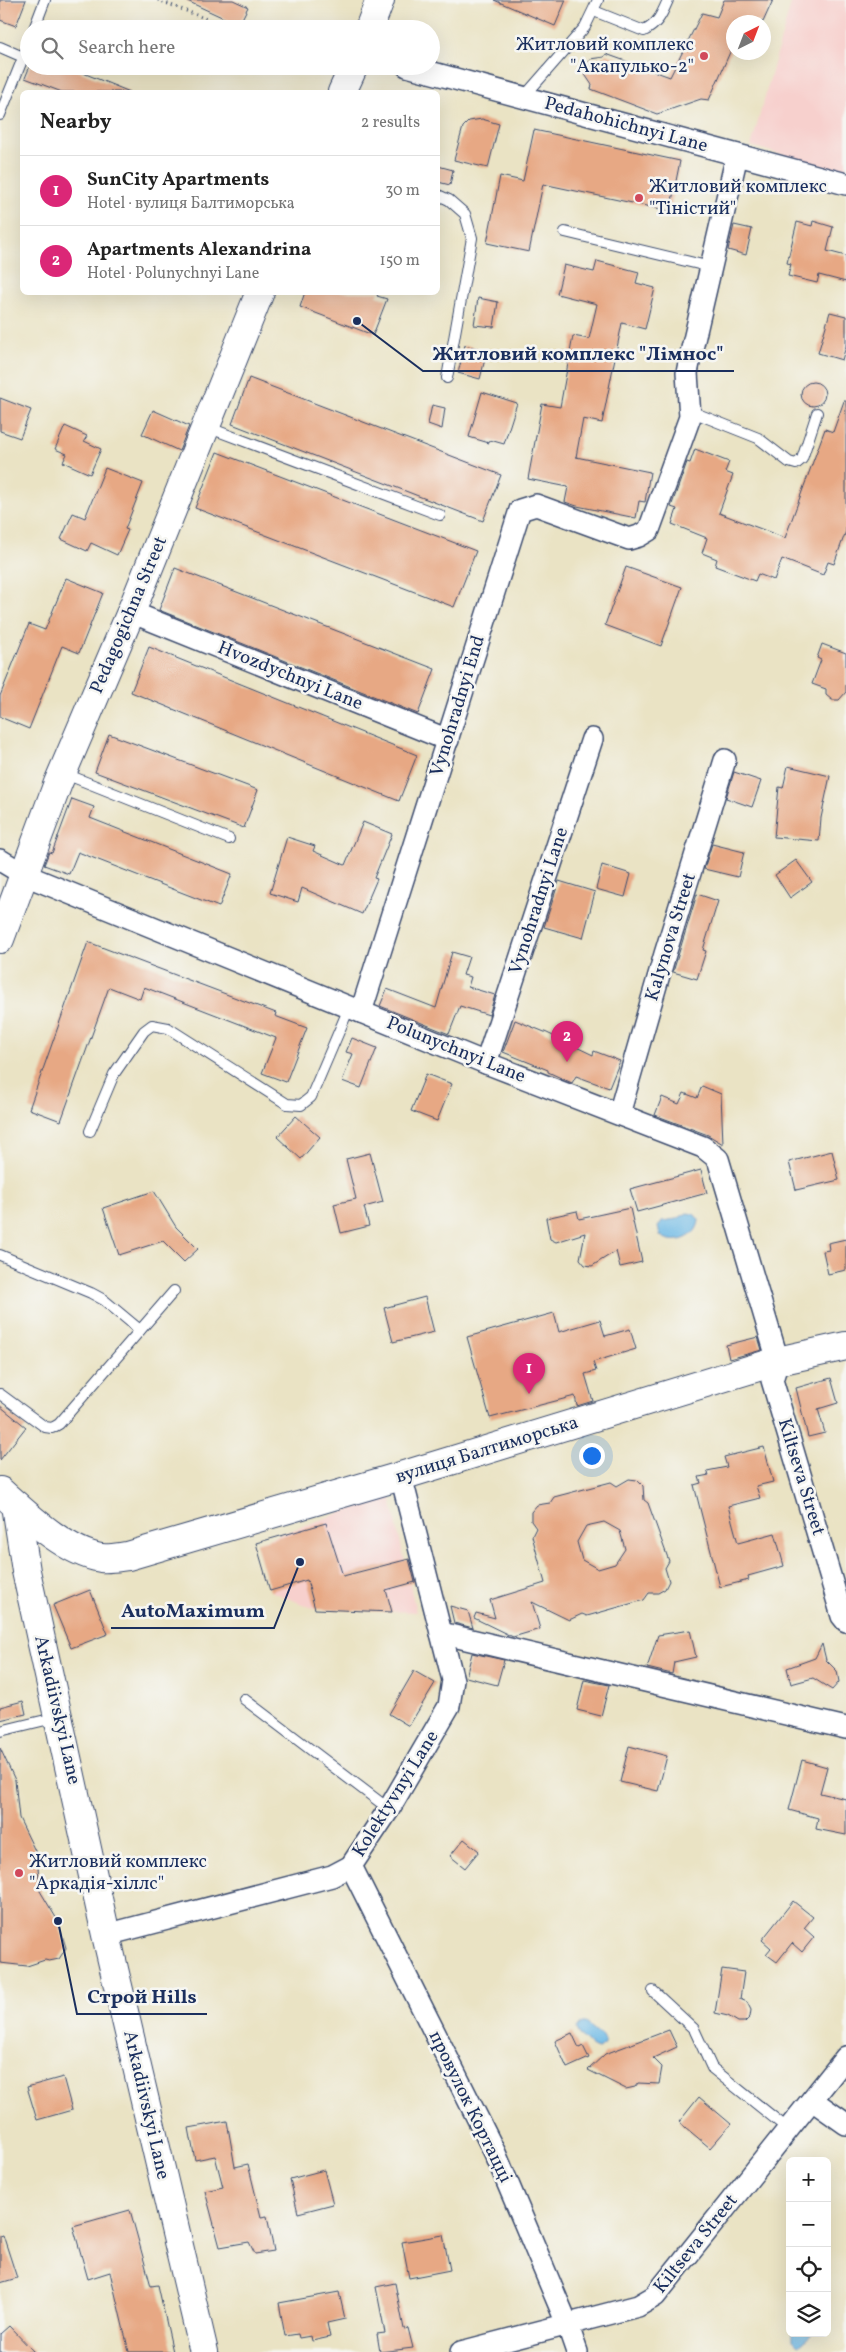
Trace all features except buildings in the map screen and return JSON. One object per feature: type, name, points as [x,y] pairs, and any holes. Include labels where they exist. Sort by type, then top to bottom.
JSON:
[{"type":"street","points":[[372,20],[380,0]]},
{"type":"street","points":[[343,90],[350,75]]},
{"type":"street","name":"Pedahohichnyi Lane","points":[[440,75],[846,184]]},
{"type":"street","points":[[690,411],[688,373],[737,155]]},
{"type":"street","name":"Pedagogichna Street","points":[[0,939],[62,773],[131,612],[259,295]]},
{"type":"street","name":"Vynohradnyi End","points":[[355,1010],[448,740],[520,510],[536,505],[629,539],[639,536],[649,530],[690,416],[690,411]]},
{"type":"street","name":"Hvozdychnyi Lane","points":[[131,612],[448,740]]},
{"type":"street","name":"Vynohradnyi Lane","points":[[486,1063],[592,739]]},
{"type":"street","name":"Kalynova Street","points":[[619,1114],[664,954],[725,760]]},
{"type":"street","name":"Polunychnyi Lane","points":[[0,860],[25,875],[355,1010],[703,1147],[718,1159],[778,1361]]},
{"type":"street","name":"вулиця Балтиморська","points":[[88,1554],[113,1558],[128,1556],[401,1476],[778,1361],[846,1346]]},
{"type":"street","name":"Kiltseva Street","points":[[778,1361],[772,1380],[842,1616],[846,1621]]},
{"type":"street","name":"Kolektyvnyi Lane","points":[[106,1935],[332,1876],[351,1866],[389,1809],[449,1706],[453,1680],[401,1476]]},
{"type":"street","points":[[8,1498],[55,1536],[88,1554]]},
{"type":"street","name":"Arkadiivskyi Lane","points":[[8,1498],[59,1716],[106,1935],[204,2352]]},
{"type":"street","points":[[26,1571],[32,1562],[49,1553],[88,1554]]},
{"type":"street","points":[[441,1634],[846,1728]]},
{"type":"street","name":"провулок Кортацці","points":[[351,1866],[495,2154],[568,2326],[577,2352]]},
{"type":"street","name":"Kiltseva Street","points":[[461,2352],[568,2326],[638,2306],[655,2296],[846,2057]]},
{"type":"street","points":[[812,2100],[846,2124]]},
{"type":"lane","points":[[37,20],[45,0]]},
{"type":"lane","points":[[523,98],[584,27],[594,11],[598,0]]},
{"type":"lane","points":[[594,11],[644,31],[654,26],[668,0]]},
{"type":"lane","points":[[0,47],[20,56]]},
{"type":"lane","points":[[0,115],[20,65]]},
{"type":"lane","points":[[440,196],[449,200],[465,214],[472,238],[447,378]]},
{"type":"lane","points":[[566,232],[711,267]]},
{"type":"lane","points":[[690,411],[758,438],[789,462],[796,464],[802,459],[817,413]]},
{"type":"lane","points":[[206,427],[440,514]]},
{"type":"lane","points":[[62,773],[229,839]]},
{"type":"lane","points":[[90,1131],[114,1074],[144,1031],[152,1025],[168,1028],[287,1104],[301,1104],[311,1097],[355,1010]]},
{"type":"lane","points":[[0,1254],[92,1293],[104,1300],[140,1330]]},
{"type":"lane","points":[[0,1394],[45,1427],[52,1428],[59,1424],[174,1291]]},
{"type":"lane","points":[[244,1699],[389,1809]]},
{"type":"lane","points":[[0,1731],[59,1716]]},
{"type":"lane","points":[[653,1991],[694,2029],[704,2055],[712,2068],[788,2129]]},
{"type":"path","points":[[158,0],[209,20]]},
{"type":"shaded area","points":[[792,0],[846,0],[846,173],[751,146]]},
{"type":"shaded area","points":[[390,1495],[416,1612],[315,1609],[270,1591],[256,1543]]},
{"type":"water","points":[[687,1213],[694,1214],[699,1220],[698,1226],[690,1236],[684,1239],[671,1240],[665,1239],[660,1235],[658,1227],[662,1221],[677,1219]]},
{"type":"water","points":[[582,2023],[586,2023],[603,2037],[605,2041],[603,2046],[598,2049],[595,2048],[583,2038],[577,2029]]},
{"type":"water","points":[[793,2337],[809,2337],[798,2346],[793,2341]]},
{"type":"place","name":"Житловий комплекс \"Акапулько-2\"","points":[[704,56]]},
{"type":"place","name":"Житловий комплекс \"Тіністий\"","points":[[639,198]]},
{"type":"place","name":"Житловий комплекс \"Лімнос\"","points":[[357,321]]},
{"type":"place","name":"Apartments Alexandrina","points":[[567,1062]]},
{"type":"place","name":"SunCity Apartments","points":[[529,1394]]},
{"type":"place","name":"AutoMaximum","points":[[300,1562]]},
{"type":"place","name":"Житловий комплекс \"Аркадія-хіллс\"","points":[[19,1873]]},
{"type":"place","name":"Строй Hills","points":[[58,1921]]}]
